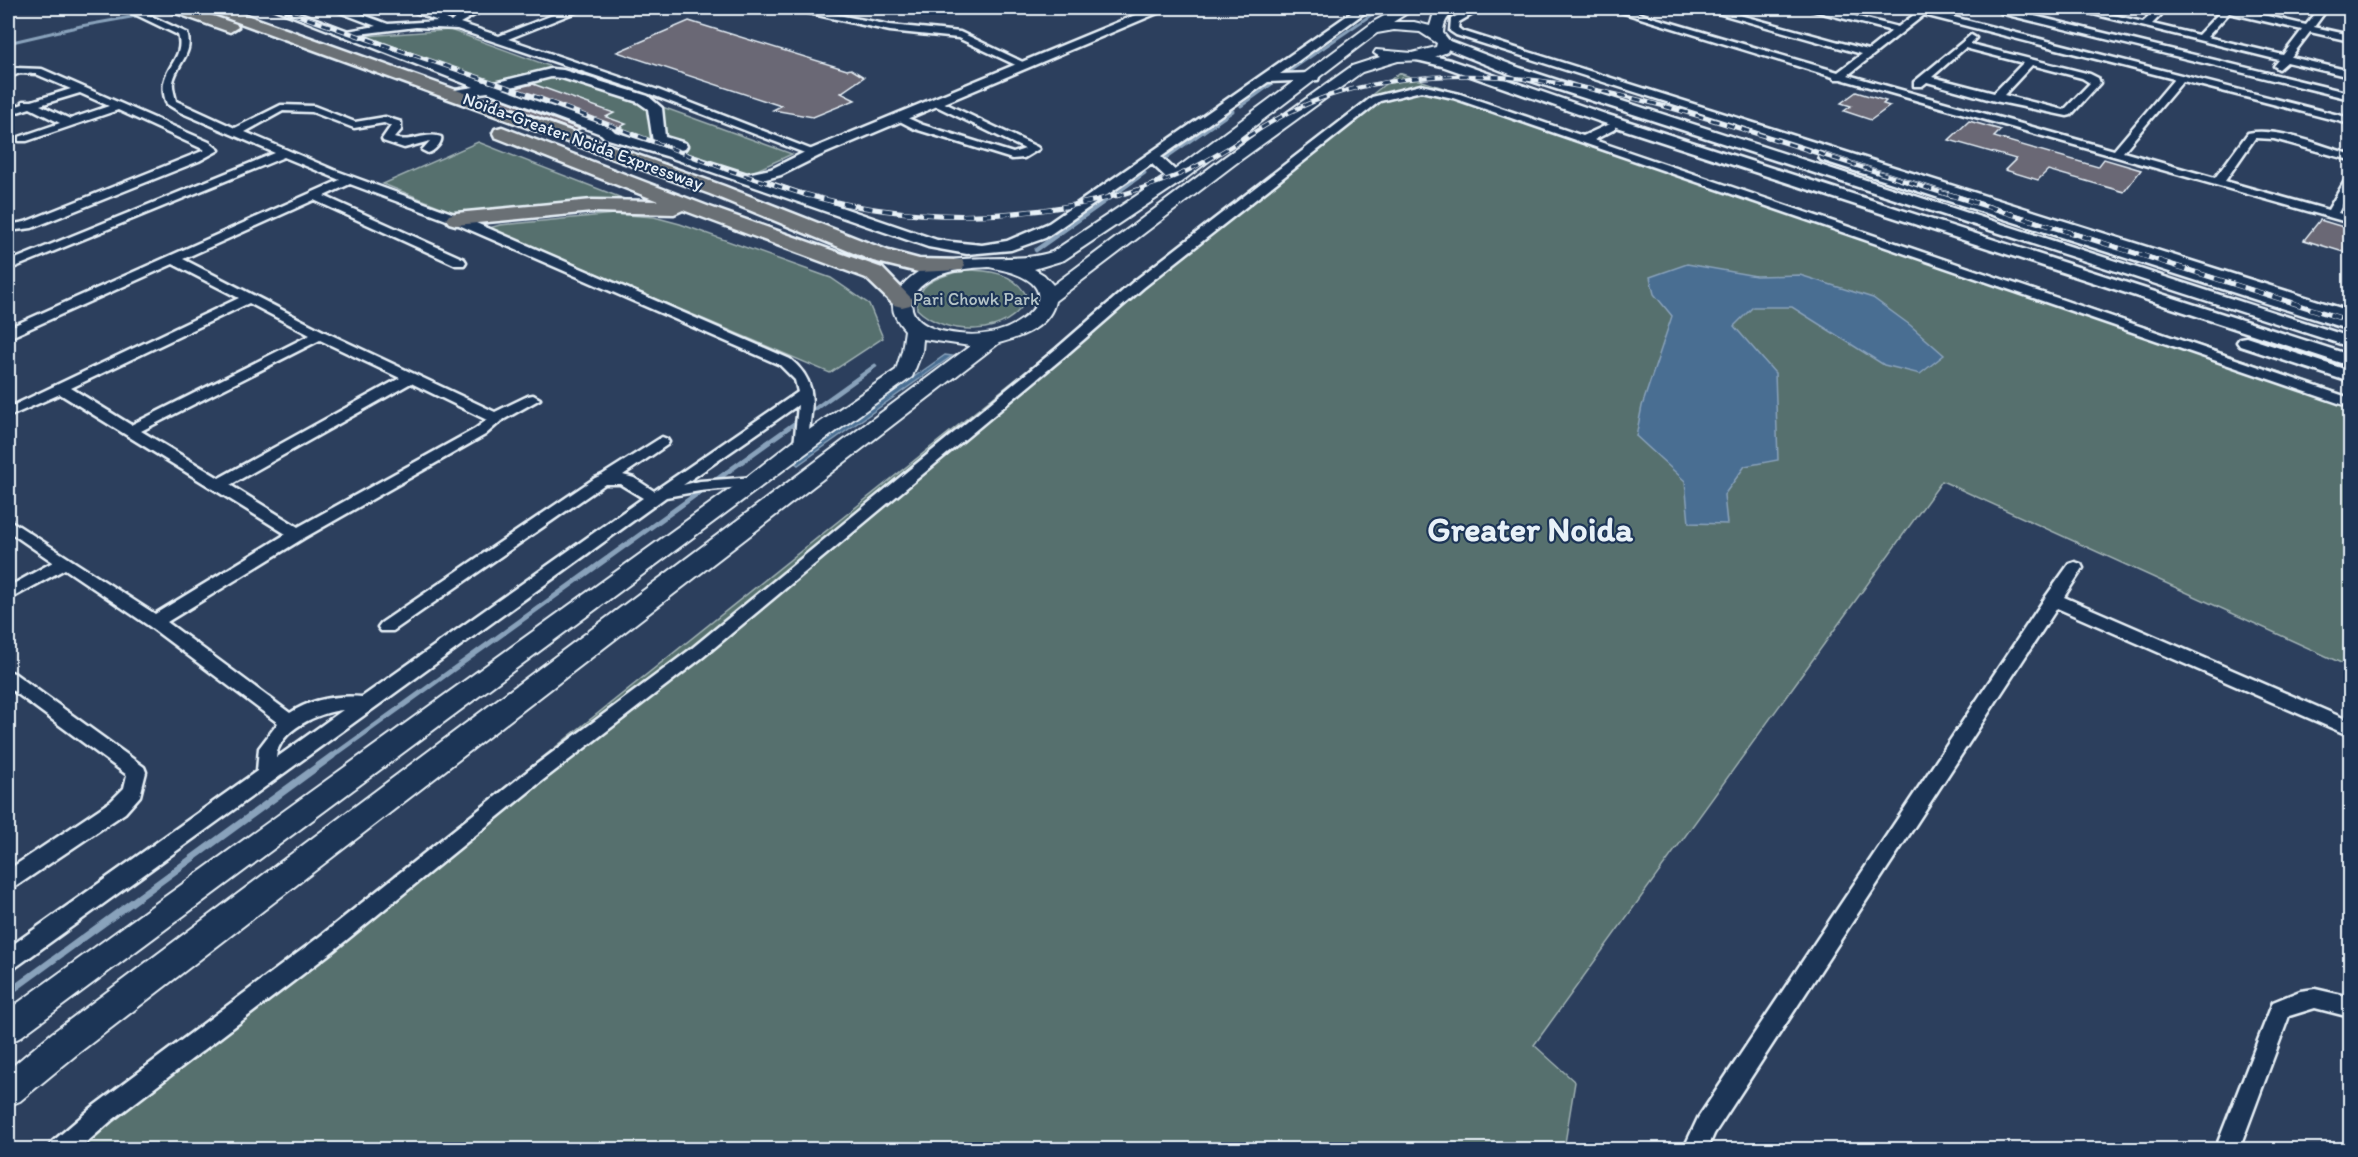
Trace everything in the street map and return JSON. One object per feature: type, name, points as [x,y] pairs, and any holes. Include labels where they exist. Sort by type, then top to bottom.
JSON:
[{"type":"highway","name":"Noida-Greater Noida Expressway","points":[[215,8],[452,104]]},
{"type":"highway","name":"Noida-Greater Noida Expressway","points":[[185,10],[452,104],[604,141],[717,190],[881,256],[918,266],[954,265]]},
{"type":"highway","name":"Noida-Greater Noida Expressway","points":[[483,125],[703,211],[874,273],[902,300]]},
{"type":"highway","points":[[456,219],[627,205],[703,211]]},
{"type":"main road","points":[[1005,265],[1037,262],[1058,256],[1175,178],[1210,150],[1408,8]]},
{"type":"main road","points":[[1047,298],[1229,161],[1357,69],[1397,57],[1421,57],[1442,49],[1436,24],[1440,14],[1449,8]]},
{"type":"main road","points":[[1370,34],[1401,26],[1421,28],[1440,39]]},
{"type":"main road","points":[[1370,34],[1367,45],[1371,49],[1397,57]]},
{"type":"main road","points":[[989,262],[1005,265],[1023,270],[1036,278],[1045,287],[1047,298],[1043,311],[1032,322],[1014,332],[993,338],[949,340],[915,328],[901,310],[902,300],[908,288],[919,279],[954,265],[989,262]]},
{"type":"main road","points":[[8,1028],[755,482],[801,438],[904,373],[912,351],[915,328]]},
{"type":"main road","points":[[8,1090],[63,1044],[993,338]]},
{"type":"street","points":[[128,8],[182,33],[186,40],[185,50],[168,84],[171,102],[184,110],[236,132],[456,219],[785,362],[797,370],[804,379],[805,399],[801,438]]},
{"type":"street","points":[[278,8],[606,131],[604,141],[745,179],[767,177],[814,153],[1161,8]]},
{"type":"street","points":[[337,8],[388,27]]},
{"type":"street","points":[[413,8],[441,18],[450,25]]},
{"type":"street","points":[[450,25],[483,8]]},
{"type":"street","points":[[500,39],[578,8]]},
{"type":"street","points":[[795,8],[890,28],[960,35],[1024,65]]},
{"type":"street","points":[[550,73],[563,74],[650,102],[655,108],[658,138],[767,177],[934,244],[957,249],[982,250],[1019,244],[1036,237],[1365,8]]},
{"type":"street","points":[[1478,8],[1454,21],[1454,29],[1459,33],[2350,315]]},
{"type":"street","points":[[1613,8],[1839,76],[2350,220]]},
{"type":"street","points":[[1705,8],[1869,53]]},
{"type":"street","points":[[1821,8],[1899,30]]},
{"type":"street","points":[[2005,8],[2004,11],[2011,13],[2350,96]]},
{"type":"street","points":[[2079,8],[2350,74]]},
{"type":"street","points":[[2140,8],[2156,15],[2145,25]]},
{"type":"street","points":[[2200,38],[2224,8],[2350,38]]},
{"type":"street","points":[[2254,97],[2324,8]]},
{"type":"street","points":[[1839,76],[1925,10],[2350,121]]},
{"type":"street","points":[[345,34],[388,27],[450,25],[500,39],[664,96],[814,153]]},
{"type":"street","points":[[1905,93],[1983,27]]},
{"type":"street","points":[[1440,39],[1515,71],[2350,342]]},
{"type":"street","points":[[1925,78],[2053,112],[2067,112],[2095,83],[2086,76],[1963,45]]},
{"type":"street","points":[[1421,57],[1446,63],[1607,123],[2350,361]]},
{"type":"street","points":[[1995,98],[2030,62]]},
{"type":"street","points":[[452,104],[489,88],[550,73],[569,63]]},
{"type":"street","points":[[8,75],[19,70],[38,71],[212,147],[212,151],[28,225],[8,228]]},
{"type":"street","points":[[1264,78],[1313,77]]},
{"type":"street","points":[[2117,153],[2180,78]]},
{"type":"street","points":[[60,1149],[112,1106],[326,944],[536,776],[697,653],[843,534],[1138,285],[1372,100],[1415,89],[1433,89],[2350,403]]},
{"type":"street","points":[[8,112],[79,90]]},
{"type":"street","points":[[650,102],[664,96]]},
{"type":"street","points":[[18,100],[69,123]]},
{"type":"street","points":[[1605,100],[1667,110],[1818,154],[2350,325]]},
{"type":"street","points":[[899,118],[919,127],[1012,156],[1020,156],[1033,149],[936,102]]},
{"type":"street","points":[[23,139],[116,107]]},
{"type":"street","points":[[236,132],[281,108],[314,110],[354,125],[385,120],[397,124],[396,130],[387,139],[404,145],[431,137],[437,139],[428,150]]},
{"type":"street","points":[[919,127],[954,111]]},
{"type":"street","points":[[1584,140],[1607,123]]},
{"type":"street","points":[[1607,123],[1627,137],[2350,377]]},
{"type":"street","points":[[2218,182],[2252,135],[2275,136],[2350,158]]},
{"type":"street","points":[[8,266],[286,152]]},
{"type":"street","points":[[1153,157],[1175,178]]},
{"type":"street","points":[[8,333],[351,179]]},
{"type":"street","points":[[2331,215],[2350,181]]},
{"type":"street","points":[[315,196],[460,262]]},
{"type":"street","points":[[173,259],[320,335],[495,418]]},
{"type":"street","points":[[8,413],[249,298]]},
{"type":"street","points":[[130,431],[320,335]]},
{"type":"street","points":[[218,485],[412,377]]},
{"type":"street","points":[[61,388],[297,534]]},
{"type":"street","points":[[155,622],[297,534],[480,432],[495,418],[533,399]]},
{"type":"street","points":[[8,960],[657,497],[805,399]]},
{"type":"street","points":[[387,627],[600,481],[662,442]]},
{"type":"street","points":[[608,478],[623,478],[657,497],[707,486],[755,482]]},
{"type":"street","points":[[8,524],[155,622],[289,722]]},
{"type":"street","points":[[8,594],[66,562]]},
{"type":"street","points":[[1695,1149],[1706,1126],[2075,568]]},
{"type":"street","points":[[2053,599],[2350,729]]},
{"type":"street","points":[[8,678],[137,772],[133,790],[118,807],[8,881]]},
{"type":"street","points":[[267,774],[266,753],[271,743],[289,722],[312,708],[327,704],[342,702],[366,704]]},
{"type":"street","points":[[2227,1149],[2281,1009],[2301,999],[2329,999],[2350,1007]]},
{"type":"green space","points":[[450,30],[792,154],[748,174],[730,173],[365,36]]},
{"type":"green space","points":[[1399,73],[2350,396],[2350,667],[1942,481],[1534,1045],[1575,1082],[1564,1149],[55,1150],[69,1136]]},
{"type":"green space","points":[[478,142],[627,200],[491,214],[451,211],[383,184]]},
{"type":"green space","points":[[614,214],[654,217],[680,224],[831,278],[869,304],[883,338],[830,373],[489,228]]},
{"type":"green space","name":"Pari Chowk Park","points":[[963,270],[991,272],[1008,277],[1022,289],[1027,297],[1019,310],[1007,320],[993,326],[976,329],[944,325],[917,309],[918,300],[925,286],[938,278]]},
{"type":"water","points":[[1687,264],[1756,276],[1800,275],[1873,298],[1910,325],[1944,355],[1920,374],[1884,365],[1792,307],[1753,307],[1734,326],[1775,373],[1778,460],[1745,466],[1724,495],[1727,524],[1689,523],[1685,481],[1636,436],[1642,406],[1672,316],[1654,294],[1650,277]]},
{"type":"water","points":[[945,355],[952,356],[798,465],[794,462]]},
{"type":"building","points":[[689,21],[847,70],[851,69],[864,77],[841,93],[855,100],[813,117],[773,110],[781,106],[617,52]]},
{"type":"building","points":[[533,84],[614,113],[606,117],[626,124],[615,129],[511,89]]},
{"type":"building","points":[[1856,92],[1886,101],[1883,104],[1890,106],[1871,120],[1844,111],[1851,106],[1841,103]]},
{"type":"building","points":[[496,97],[580,129],[576,131],[490,99]]},
{"type":"building","points":[[1969,121],[2001,130],[1994,137],[2098,167],[2104,159],[2141,170],[2124,192],[2048,170],[2038,180],[2005,170],[2016,159],[1949,140]]},
{"type":"building","points":[[2320,220],[2350,229],[2350,254],[2304,240]]},
{"type":"waterway","points":[[8,43],[81,26],[181,8]]},
{"type":"waterway","points":[[1285,74],[1381,8]]},
{"type":"waterway","points":[[1241,106],[1273,83]]},
{"type":"waterway","points":[[1160,162],[1233,111]]},
{"type":"waterway","points":[[1113,196],[1145,173]]},
{"type":"waterway","points":[[1036,250],[1115,194]]},
{"type":"waterway","points":[[767,443],[875,366]]},
{"type":"waterway","points":[[330,758],[769,442]]},
{"type":"waterway","points":[[8,993],[332,756]]},
{"type":"railway","points":[[277,8],[542,99],[725,169],[809,196]]},
{"type":"railway","points":[[1117,196],[1185,172],[1279,118],[1319,99],[1341,92],[1396,81],[1450,76],[1503,77],[1557,83],[1610,93],[1715,121],[1952,196]]},
{"type":"railway","points":[[804,194],[883,210],[963,215],[1043,210],[1122,194]]},
{"type":"railway","points":[[1948,194],[2350,321]]},
{"type":"district","name":"Greater Noida","points":[[1530,529]]}]
